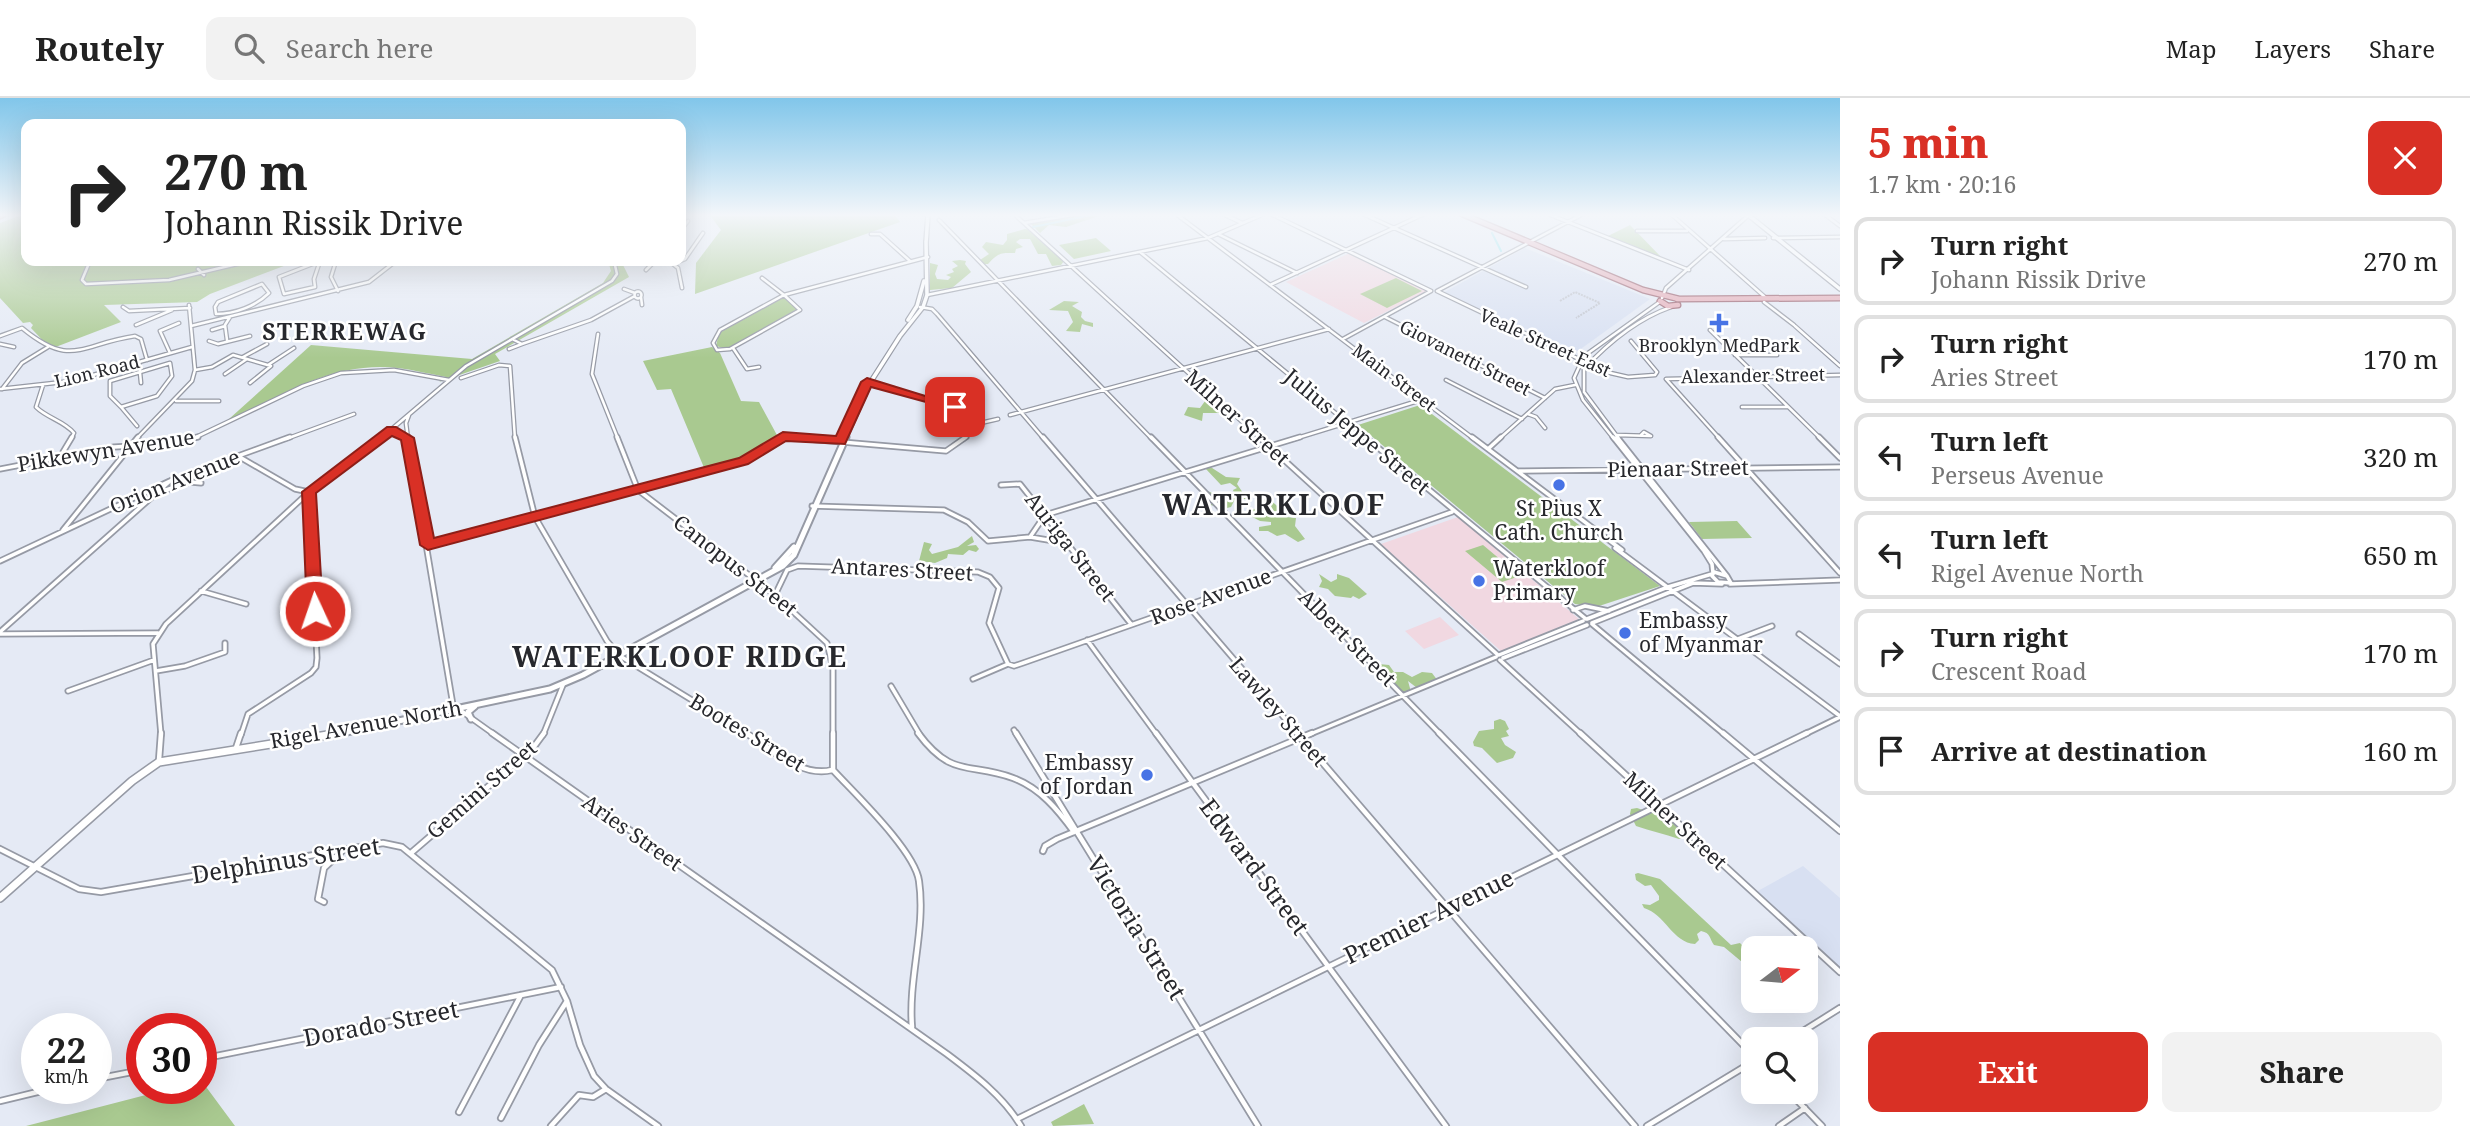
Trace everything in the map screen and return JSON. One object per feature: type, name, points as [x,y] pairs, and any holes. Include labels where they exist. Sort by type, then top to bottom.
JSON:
[{"type":"main road","name":"Rigel Avenue North","points":[[0,898],[132,781],[159,762],[236,748],[322,737],[563,685],[620,656],[792,558],[869,383],[920,307],[925,294],[926,262]]},
{"type":"main road","points":[[1575,262],[1675,301],[1763,299],[1772,303],[1840,295]]},
{"type":"main road","points":[[1575,262],[1662,297]]},
{"type":"main road","points":[[1804,262],[1840,295]]},
{"type":"main road","points":[[1643,290],[1662,297]]},
{"type":"main road","points":[[920,299],[925,294]]},
{"type":"main road","name":"Rigel Avenue North","points":[[920,299],[920,307]]},
{"type":"main road","points":[[471,719],[468,712],[477,704]]},
{"type":"street","points":[[762,278],[784,295],[800,310],[733,348],[722,351],[716,349],[713,343],[717,333],[784,295],[906,262]]},
{"type":"street","name":"Albert Street","points":[[980,262],[1741,1045]]},
{"type":"street","name":"Milner Street","points":[[1067,262],[1840,972]]},
{"type":"street","points":[[925,294],[1086,262]]},
{"type":"street","name":"Julius Jeppe Street","points":[[1152,262],[1840,831]]},
{"type":"street","name":"Main Street","points":[[1240,262],[1840,716]]},
{"type":"street","points":[[1274,262],[1297,273]]},
{"type":"street","points":[[1270,285],[1321,262]]},
{"type":"street","points":[[1343,339],[1430,293],[1428,289],[1372,262]]},
{"type":"street","points":[[1471,262],[1526,287]]},
{"type":"street","points":[[1482,267],[1491,262]]},
{"type":"street","points":[[1668,262],[1688,270]]},
{"type":"street","points":[[1622,329],[1662,297],[1670,285],[1697,262]]},
{"type":"street","points":[[1723,262],[1763,299]]},
{"type":"street","points":[[88,266],[82,280],[86,284],[169,282],[234,266]]},
{"type":"street","points":[[310,266],[279,277],[284,294],[315,287],[314,279],[318,266]]},
{"type":"street","points":[[334,266],[331,277],[338,290]]},
{"type":"street","points":[[191,326],[373,281],[390,266]]},
{"type":"street","points":[[159,762],[162,727],[153,644],[158,633],[309,492],[391,430],[471,363],[612,281],[617,274],[615,266]]},
{"type":"street","points":[[646,270],[650,266]]},
{"type":"street","points":[[676,266],[682,288]]},
{"type":"street","name":"Veale Street East","points":[[1482,267],[1437,291],[1622,377],[1656,374],[1654,366],[1631,341]]},
{"type":"street","points":[[198,269],[204,275]]},
{"type":"street","points":[[265,285],[268,295],[245,308],[219,315],[215,307],[230,297],[265,285]]},
{"type":"street","points":[[1613,435],[1583,387],[1582,376],[1587,363],[1654,311],[1675,301],[1670,285]]},
{"type":"street","points":[[624,289],[640,297],[642,305]]},
{"type":"street","points":[[299,292],[304,300]]},
{"type":"street","points":[[509,349],[592,320],[634,295]]},
{"type":"street","points":[[1772,303],[1840,366]]},
{"type":"street","points":[[63,531],[130,446],[190,384],[195,370],[190,307],[134,313],[123,307]]},
{"type":"street","name":"Lawley Street","points":[[920,307],[934,311],[1635,1126]]},
{"type":"street","points":[[245,308],[246,313]]},
{"type":"street","points":[[136,325],[172,310]]},
{"type":"street","points":[[227,341],[225,327],[230,317]]},
{"type":"street","name":"Giovanetti Street","points":[[1385,317],[1545,398]]},
{"type":"street","points":[[1640,321],[1602,341],[1581,360],[1575,373],[1575,385],[1599,421],[1728,576],[1730,583]]},
{"type":"street","points":[[170,353],[160,331],[179,323]]},
{"type":"street","points":[[212,330],[225,327]]},
{"type":"street","points":[[0,336],[22,328],[36,342],[63,354],[135,336],[141,339],[147,360]]},
{"type":"street","points":[[1010,415],[1329,329]]},
{"type":"street","points":[[1710,330],[1840,458]]},
{"type":"street","points":[[598,334],[592,374],[638,490]]},
{"type":"street","points":[[209,341],[218,344],[250,336]]},
{"type":"street","points":[[512,339],[522,344]]},
{"type":"street","points":[[0,344],[14,347]]},
{"type":"street","points":[[242,358],[267,344]]},
{"type":"street","name":"Lion Road","points":[[1,389],[77,380],[193,346]]},
{"type":"street","points":[[1,389],[22,363],[48,347]]},
{"type":"street","points":[[195,370],[214,366],[232,355],[268,365],[294,348]]},
{"type":"street","points":[[733,348],[747,369],[759,367]]},
{"type":"street","points":[[1735,355],[1777,355]]},
{"type":"street","points":[[225,374],[247,359]]},
{"type":"street","points":[[139,362],[141,383]]},
{"type":"street","points":[[121,407],[157,396],[172,376],[169,363],[109,381],[110,396],[137,426]]},
{"type":"street","points":[[134,364],[139,371]]},
{"type":"street","name":"Bootes Street","points":[[461,378],[502,364],[510,367],[515,438],[535,517],[607,641],[620,656],[809,772],[833,770]]},
{"type":"street","points":[[250,383],[271,368],[268,365]]},
{"type":"street","name":"Pikkewyn Avenue","points":[[0,469],[130,446],[173,443],[201,436],[303,386],[341,373],[394,370],[449,380]]},
{"type":"street","name":"Alexander Street","points":[[1745,468],[1666,379],[1840,376]]},
{"type":"street","points":[[1446,380],[1522,419]]},
{"type":"street","points":[[869,383],[959,408],[972,425]]},
{"type":"street","points":[[43,385],[36,407],[47,418],[70,428],[74,433],[60,457]]},
{"type":"street","points":[[1488,449],[1559,387],[1575,385]]},
{"type":"street","points":[[1030,537],[1045,515],[1421,400]]},
{"type":"street","points":[[176,401],[219,401]]},
{"type":"street","points":[[1742,407],[1788,407]]},
{"type":"street","name":"Orion Avenue","points":[[0,561],[172,480],[354,414]]},
{"type":"street","points":[[1528,414],[1536,417],[1545,428]]},
{"type":"street","points":[[409,415],[406,423],[408,438],[428,545],[451,700],[456,709]]},
{"type":"street","points":[[972,425],[998,419]]},
{"type":"street","points":[[1599,421],[1605,421]]},
{"type":"street","points":[[428,545],[743,461],[783,436],[949,451],[968,434],[972,425]]},
{"type":"street","points":[[391,430],[408,438]]},
{"type":"street","points":[[1613,435],[1641,435]]},
{"type":"street","points":[[237,456],[295,489],[309,492]]},
{"type":"street","name":"Pienaar Street","points":[[1517,471],[1840,467]]},
{"type":"street","points":[[1745,468],[1840,573]]},
{"type":"street","points":[[0,633],[172,480]]},
{"type":"street","points":[[158,492],[190,482],[201,483]]},
{"type":"street","name":"Auriga Street","points":[[1001,485],[1020,484],[1131,625]]},
{"type":"street","name":"Canopus Street","points":[[638,490],[775,595],[823,637],[830,650],[833,667],[833,770]]},
{"type":"street","points":[[236,748],[248,714],[306,677],[316,667],[309,492]]},
{"type":"street","points":[[814,507],[940,509],[963,519],[988,541],[1030,537],[1067,543]]},
{"type":"street","points":[[1672,508],[1709,559],[1714,580],[1722,584]]},
{"type":"street","name":"Rose Avenue","points":[[973,678],[1008,664],[1014,666],[1187,607],[1453,511]]},
{"type":"street","name":"Antares Street","points":[[775,595],[787,570],[798,566],[978,572],[993,580],[1000,589],[989,623],[1008,664]]},
{"type":"street","points":[[1043,852],[1049,843],[1075,832],[1669,588],[1712,574],[1746,581]]},
{"type":"street","points":[[1669,588],[1700,582],[1722,584],[1746,581],[1840,580]]},
{"type":"street","points":[[201,590],[246,604]]},
{"type":"street","points":[[1574,610],[1585,606],[1612,612]]},
{"type":"street","points":[[1738,639],[1772,626]]},
{"type":"street","points":[[0,633],[158,633]]},
{"type":"street","points":[[1798,634],[1840,664]]},
{"type":"street","name":"Edward Street","points":[[1087,640],[1446,1126]]},
{"type":"street","points":[[156,671],[185,666],[225,652],[225,643]]},
{"type":"street","points":[[68,691],[154,660]]},
{"type":"street","name":"Gemini Street","points":[[411,853],[523,756],[543,735],[563,685]]},
{"type":"street","points":[[891,686],[917,733],[937,753],[960,768],[1003,775],[1036,790],[1075,832]]},
{"type":"street","name":"Aries Street","points":[[456,709],[855,992],[913,1029],[998,1095],[1019,1118],[1021,1126]]},
{"type":"street","name":"Premier Avenue","points":[[1019,1118],[1840,716]]},
{"type":"street","name":"Victoria Street","points":[[1014,730],[1258,1126]]},
{"type":"street","points":[[833,770],[902,847],[919,878],[920,909],[909,1005],[913,1029]]},
{"type":"street","name":"Delphinus Street","points":[[0,849],[85,891],[101,892],[383,843],[396,845],[411,853],[545,962],[567,1001],[590,1068],[606,1088],[658,1126]]},
{"type":"street","points":[[324,902],[318,899],[323,872],[328,863],[342,851]]},
{"type":"street","name":"Dorado Street","points":[[217,1056],[561,987]]},
{"type":"street","points":[[459,1112],[521,995]]},
{"type":"street","points":[[502,1118],[539,1045],[567,1001]]},
{"type":"street","points":[[1809,1027],[1840,1008]]},
{"type":"street","points":[[1647,1126],[1741,1066]]},
{"type":"street","points":[[551,1126],[579,1095],[593,1097],[606,1088]]},
{"type":"street","points":[[0,1101],[21,1096]]},
{"type":"street","points":[[1801,1104],[1822,1126]]},
{"type":"street","points":[[1779,1126],[1805,1108]]},
{"type":"shaded area","points":[[1330,262],[1368,262],[1428,291],[1364,323],[1286,282]]},
{"type":"shaded area","points":[[1500,262],[1559,262],[1650,299],[1578,351],[1443,293]]},
{"type":"shaded area","name":"Waterkloof Primary","points":[[1458,517],[1579,619],[1501,651],[1381,544]]},
{"type":"shaded area","points":[[1440,617],[1459,635],[1424,649],[1405,631]]},
{"type":"shaded area","points":[[1803,866],[1840,898],[1840,968],[1818,948],[1818,936],[1805,936],[1756,892]]},
{"type":"green space","points":[[0,262],[21,262],[21,266],[284,266],[210,294],[197,302],[104,305],[121,322],[53,348],[31,328],[33,325],[30,322],[23,323],[0,298]]},
{"type":"green space","points":[[697,262],[786,262],[695,294]]},
{"type":"green space","points":[[953,262],[966,262],[971,272],[952,288],[930,290],[930,263],[938,265],[935,274],[937,279],[948,280],[951,277],[946,275],[954,272],[952,269],[958,266]]},
{"type":"green space","points":[[1050,262],[1063,262],[1061,265],[1052,266]]},
{"type":"green space","points":[[610,266],[624,266],[629,277],[495,354],[500,361],[439,382],[446,377],[398,368],[353,369],[311,381],[231,421],[229,419],[311,345],[472,359],[603,283],[611,271]]},
{"type":"green space","points":[[1396,278],[1422,291],[1387,308],[1360,294]]},
{"type":"green space","points":[[784,297],[798,308],[797,310],[727,349],[716,346],[719,333]]},
{"type":"green space","points":[[1064,301],[1079,302],[1072,306],[1082,312],[1081,317],[1085,321],[1093,323],[1093,327],[1082,324],[1080,332],[1066,331],[1073,322],[1068,311],[1049,310]]},
{"type":"green space","points":[[712,347],[720,353],[741,401],[759,402],[778,437],[747,458],[705,470],[671,389],[657,390],[643,361]]},
{"type":"green space","points":[[1208,397],[1221,404],[1219,413],[1203,413],[1202,421],[1184,415],[1188,407],[1200,408]]},
{"type":"green space","points":[[1420,405],[1660,586],[1596,607],[1575,604],[1358,425]]},
{"type":"green space","points":[[1209,466],[1226,477],[1240,478],[1237,484],[1243,493],[1252,499],[1235,499],[1231,507],[1223,509],[1211,505],[1211,501],[1215,500],[1208,491],[1222,498],[1235,495],[1233,490],[1237,488],[1230,483],[1221,485],[1205,468]]},
{"type":"green space","points":[[1264,496],[1286,517],[1296,518],[1295,526],[1305,539],[1298,542],[1285,534],[1277,536],[1268,531],[1259,531],[1259,527],[1271,525],[1271,522],[1260,521],[1245,513],[1259,507]]},
{"type":"green space","points":[[1737,521],[1752,538],[1702,539],[1689,522]]},
{"type":"green space","points":[[972,536],[974,542],[967,546],[976,545],[979,549],[976,552],[969,550],[963,555],[948,554],[947,558],[935,563],[919,561],[924,542],[932,544],[929,550],[932,554],[958,547]]},
{"type":"green space","points":[[1483,545],[1520,576],[1502,582],[1465,551]]},
{"type":"green space","points":[[1319,574],[1331,582],[1337,579],[1337,574],[1349,578],[1367,594],[1359,599],[1353,596],[1335,596],[1328,589],[1319,587],[1322,581]]},
{"type":"green space","points":[[1379,664],[1389,665],[1394,672],[1403,672],[1412,677],[1422,672],[1432,673],[1438,681],[1432,687],[1421,691],[1408,681],[1411,692],[1405,694],[1383,674],[1375,671]]},
{"type":"green space","points":[[1494,721],[1505,721],[1509,729],[1506,731],[1509,736],[1501,738],[1505,745],[1516,752],[1513,758],[1497,763],[1482,748],[1474,746],[1473,742],[1479,731],[1494,729]]},
{"type":"green space","points":[[1631,809],[1649,812],[1660,809],[1695,843],[1685,837],[1679,839],[1636,826],[1630,814]]},
{"type":"green space","points":[[1635,874],[1660,879],[1731,945],[1740,943],[1741,961],[1724,947],[1714,945],[1707,933],[1701,931],[1697,934],[1699,940],[1695,944],[1681,939],[1658,916],[1644,908],[1642,904],[1650,905],[1659,900],[1659,896],[1651,885],[1645,886],[1636,880]]},
{"type":"green space","points":[[126,1100],[126,1104],[217,1104],[217,1102],[235,1126],[26,1126]]},
{"type":"green space","points":[[1084,1104],[1094,1124],[1053,1126],[1051,1122]]},
{"type":"tunnel","points":[[1560,301],[1575,292],[1600,303],[1576,318]]},
{"type":"place","name":"Brooklyn MedPark","points":[[1719,323]]},
{"type":"place","name":"St Pius X Cath. Church","points":[[1559,485]]},
{"type":"place","name":"Waterkloof Primary","points":[[1479,581]]},
{"type":"place","name":"Embassy of Myanmar","points":[[1625,633]]},
{"type":"place","name":"Embassy of Jordan","points":[[1147,775]]},
{"type":"district","name":"STERREWAG","points":[[345,332]]},
{"type":"district","name":"WATERKLOOF","points":[[1274,505]]},
{"type":"district","name":"WATERKLOOF RIDGE","points":[[680,657]]},
{"type":"route","points":[[315,611],[307,499],[309,492],[391,430],[408,438],[428,545],[743,461],[783,436],[841,441],[867,382],[955,407]]}]
